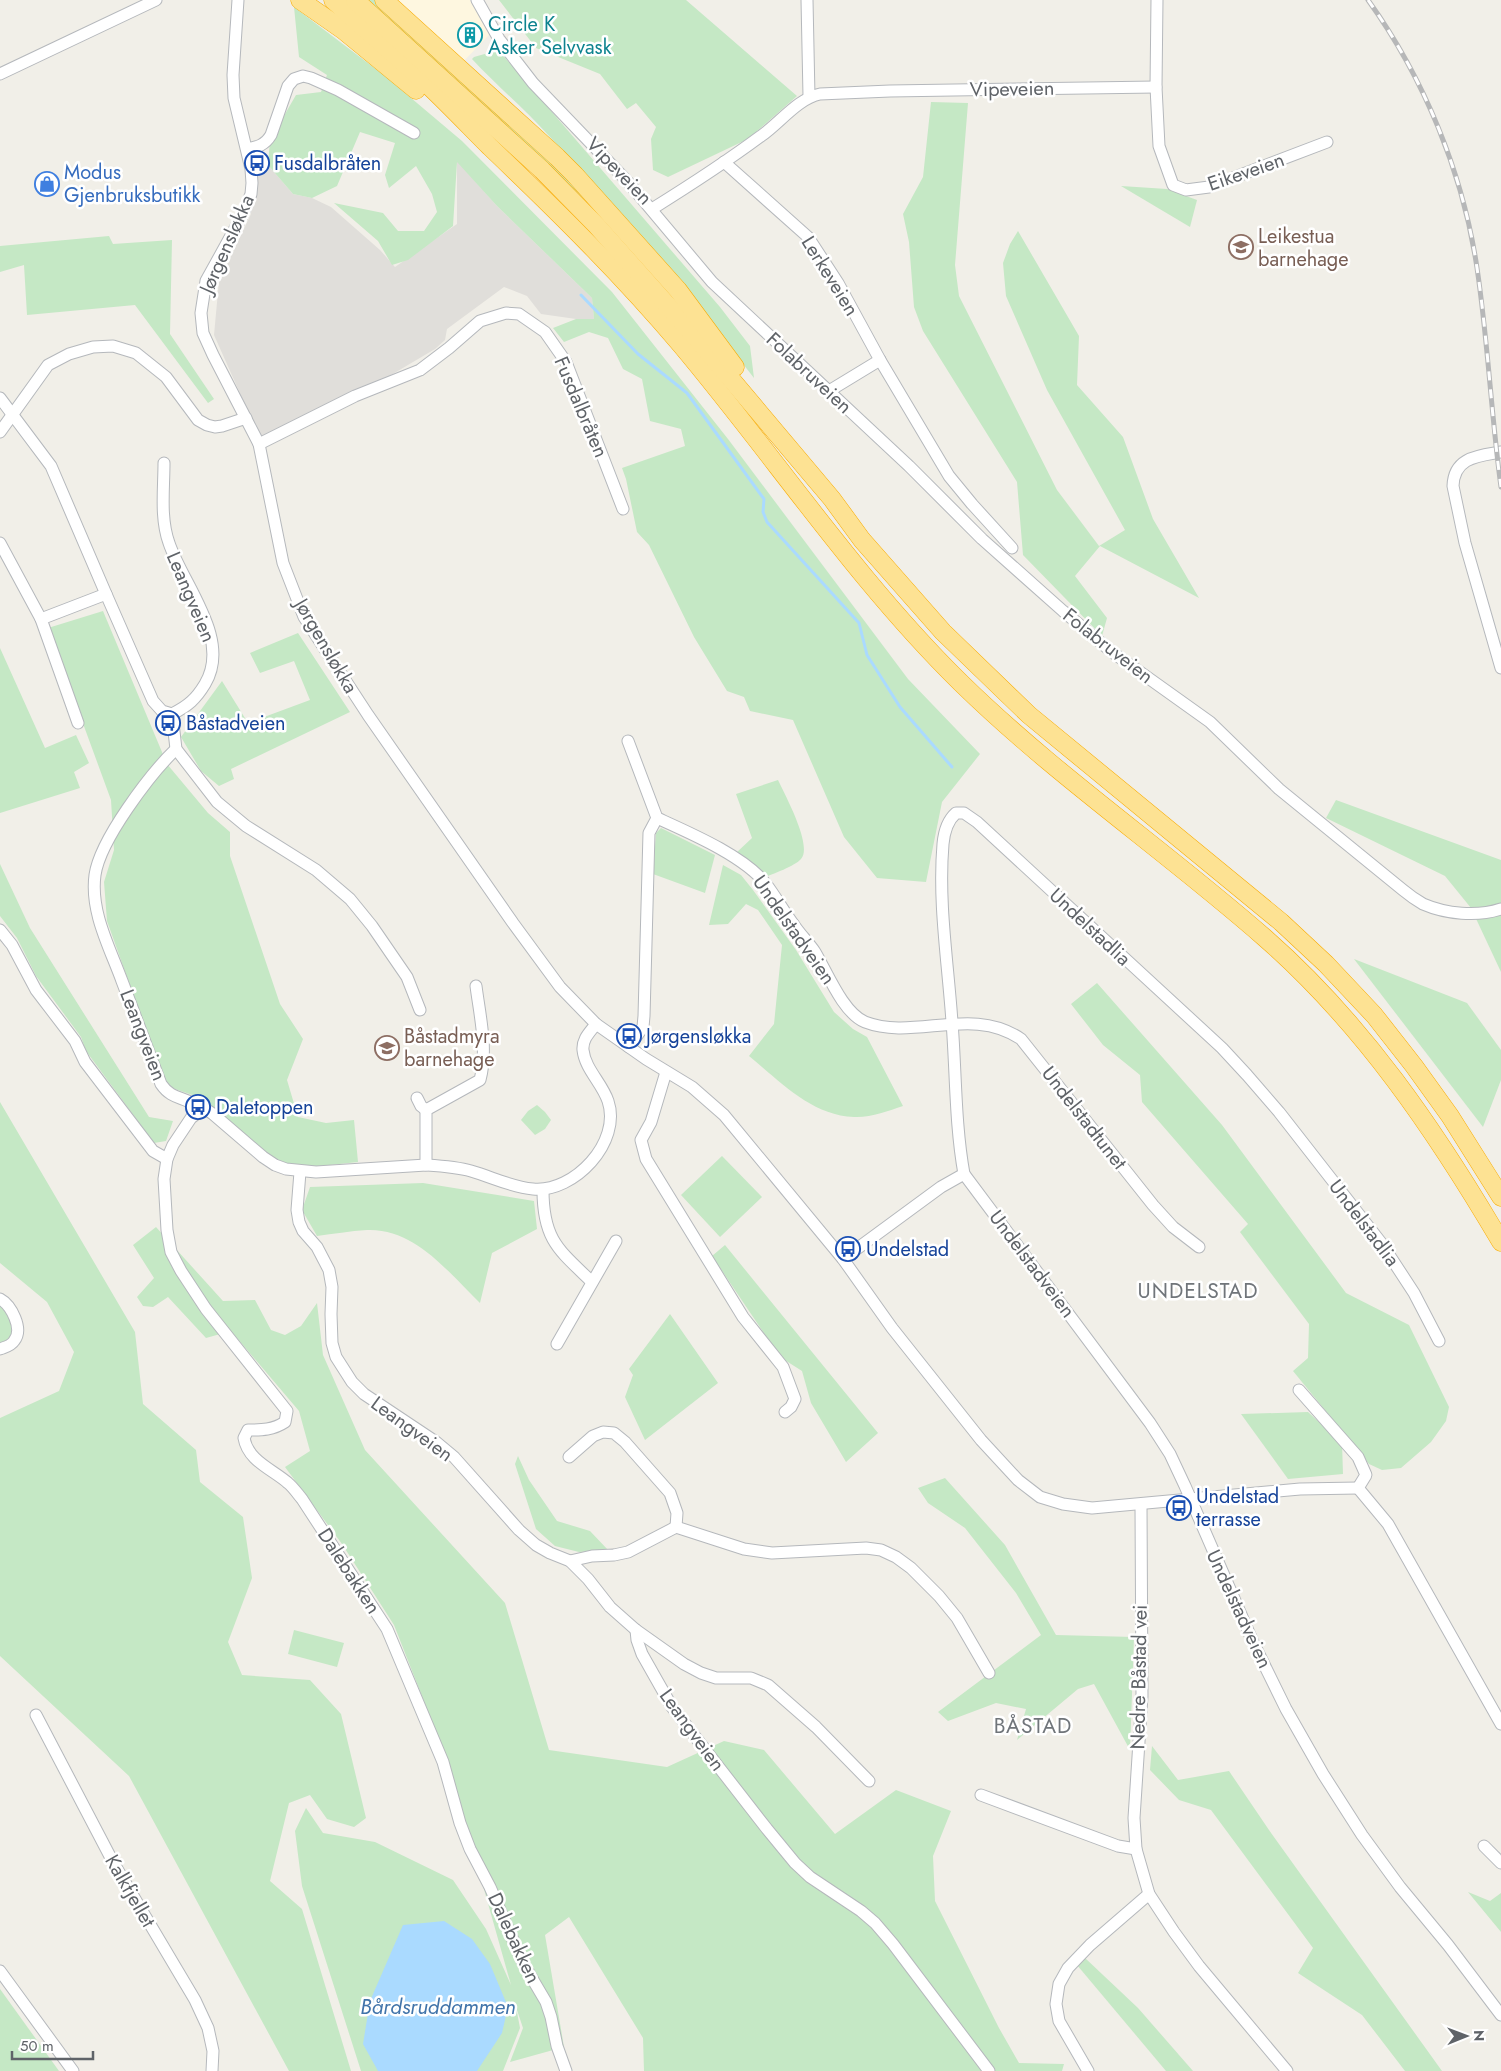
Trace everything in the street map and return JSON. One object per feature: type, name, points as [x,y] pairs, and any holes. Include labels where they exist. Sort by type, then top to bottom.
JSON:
[{"type":"highway","points":[[300,0],[343,30],[450,120],[485,142]]},
{"type":"highway","points":[[333,0],[432,89],[584,238],[643,302],[681,345],[864,575],[927,648],[961,683],[1013,732],[1267,939],[1356,1029],[1396,1079],[1430,1127],[1501,1242]]},
{"type":"highway","points":[[355,0],[542,170],[597,226],[693,334],[832,499]]},
{"type":"highway","points":[[384,0],[558,157],[678,290],[862,540],[905,591],[948,637],[1030,715],[1273,915],[1326,964],[1374,1015],[1450,1116],[1501,1197]]},
{"type":"street","points":[[0,74],[156,0]]},
{"type":"street","name":"Jørgensløkka","points":[[238,0],[234,98],[251,169],[251,194],[243,214],[206,281],[201,313],[203,332],[259,444],[283,563],[304,617],[512,923],[560,987],[596,1024],[666,1072],[692,1087],[724,1115],[843,1259]]},
{"type":"street","name":"Vipeveien","points":[[478,0],[499,39],[533,83],[652,209],[764,135],[809,96],[890,91],[1156,87]]},
{"type":"street","name":"Eikeveien","points":[[1157,0],[1156,87],[1159,146],[1173,185],[1186,190],[1209,187],[1327,142]]},
{"type":"street","points":[[807,3],[809,96]]},
{"type":"street","points":[[247,149],[259,147],[267,142],[288,86],[294,79],[303,76],[338,90],[414,133]]},
{"type":"street","name":"Lerkeveien","points":[[724,162],[808,237],[838,283],[880,360],[949,476],[1012,548]]},
{"type":"street","name":"Folabruveien","points":[[652,209],[712,282],[909,466],[982,539],[1112,652],[1210,722],[1279,789],[1403,890],[1423,904],[1452,912],[1471,914],[1501,909]]},
{"type":"street","name":"Fusdalbråten","points":[[259,444],[355,396],[420,370],[449,348],[480,320],[506,313],[519,314],[545,332],[566,362],[623,509]]},
{"type":"street","points":[[0,432],[48,366],[69,354],[93,347],[113,346],[136,353],[166,377],[198,420],[215,427],[246,418]]},
{"type":"street","points":[[829,391],[880,360]]},
{"type":"street","points":[[0,398],[51,466],[153,701],[162,711],[172,714],[176,749],[217,802],[246,826],[316,870],[350,899],[372,926],[407,977],[420,1010]]},
{"type":"street","points":[[1501,452],[1466,460],[1458,467],[1453,477],[1453,486],[1464,543],[1501,668]]},
{"type":"street","name":"Leangveien","points":[[164,463],[164,514],[167,537],[202,613],[214,646],[213,663],[208,679],[197,698],[187,707],[172,714]]},
{"type":"street","points":[[0,543],[40,620],[78,724]]},
{"type":"street","points":[[40,620],[106,594]]},
{"type":"street","points":[[628,741],[657,818],[649,834],[643,1027],[629,1047]]},
{"type":"street","name":"Leangveien","points":[[176,749],[149,778],[117,824],[100,858],[95,875],[94,894],[100,922],[161,1084],[167,1093],[193,1102],[200,1112],[207,1110],[213,1114],[275,1165],[300,1172],[297,1210],[299,1222],[329,1270],[332,1287],[332,1343],[342,1370],[364,1394],[436,1442],[454,1457],[519,1530],[536,1545],[570,1561],[588,1579],[610,1607],[636,1630],[642,1654],[672,1707],[699,1744],[795,1863],[810,1876],[861,1911],[894,1944],[989,2071]]},
{"type":"street","name":"Undelstadlia","points":[[964,1174],[960,1150],[941,896],[944,842],[950,818],[956,813],[964,813],[977,822],[1222,1048],[1247,1075],[1279,1112],[1382,1244],[1414,1293],[1439,1340]]},
{"type":"street","name":"Undelstadveien","points":[[657,818],[738,858],[751,869],[766,884],[814,951],[843,1002],[864,1022],[902,1027],[952,1024]]},
{"type":"street","points":[[0,930],[12,945],[36,990],[75,1041],[85,1062],[153,1151],[167,1159],[173,1144],[191,1118],[200,1112]]},
{"type":"street","points":[[426,1110],[480,1080],[484,1055],[476,986]]},
{"type":"street","points":[[300,1172],[426,1165],[471,1171],[521,1188],[543,1190],[567,1182],[579,1174],[596,1155],[607,1138],[611,1121],[608,1102],[586,1062],[583,1052],[583,1042],[596,1024]]},
{"type":"street","name":"Undelstadtunet","points":[[952,1024],[995,1026],[1009,1030],[1021,1039],[1153,1205],[1173,1227],[1198,1247]]},
{"type":"street","points":[[666,1072],[651,1122],[641,1140],[646,1159],[743,1317],[783,1367],[795,1399],[791,1407],[784,1412]]},
{"type":"street","points":[[417,1098],[426,1110],[426,1165]]},
{"type":"street","name":"Dalebakken","points":[[167,1159],[164,1179],[167,1230],[171,1252],[206,1309],[287,1411],[285,1422],[278,1427],[271,1430],[248,1430],[244,1438],[245,1446],[262,1464],[289,1484],[302,1499],[386,1628],[443,1762],[460,1823],[470,1848],[490,1887],[523,1963],[546,2002],[552,2017],[557,2046],[566,2071]]},
{"type":"street","points":[[964,1174],[941,1187],[843,1259],[892,1328],[980,1440],[1018,1480],[1040,1497],[1063,1504],[1092,1508],[1300,1489],[1358,1488]]},
{"type":"street","name":"Undelstadveien","points":[[964,1174],[1144,1415],[1170,1454],[1253,1642],[1286,1709],[1322,1774],[1390,1874],[1448,1945],[1501,2015]]},
{"type":"street","points":[[543,1190],[545,1224],[553,1241],[558,1250],[592,1282]]},
{"type":"street","points":[[557,1344],[616,1241]]},
{"type":"street","points":[[0,1299],[8,1303],[14,1316],[17,1330],[16,1340],[9,1346],[0,1348]]},
{"type":"street","points":[[1298,1390],[1358,1457],[1366,1475],[1358,1488]]},
{"type":"street","points":[[569,1457],[592,1436],[603,1432],[614,1433],[625,1442],[670,1493],[677,1513],[676,1527]]},
{"type":"street","points":[[1358,1488],[1388,1524],[1501,1724]]},
{"type":"street","name":"Nedre Båstad vei","points":[[1140,1505],[1142,1696],[1134,1818],[1136,1849],[1149,1894],[1200,1966],[1287,2071]]},
{"type":"street","points":[[570,1561],[592,1556],[628,1552],[676,1527],[744,1548],[763,1551],[793,1552],[866,1548],[881,1550],[896,1556],[939,1596],[957,1618],[989,1673]]},
{"type":"street","points":[[636,1630],[684,1664],[701,1673],[716,1678],[750,1678],[768,1685],[816,1727],[869,1781]]},
{"type":"street","name":"Kalkfjellet","points":[[36,1714],[112,1862],[195,2000],[208,2028],[213,2051],[212,2071]]},
{"type":"street","points":[[981,1795],[1118,1846],[1136,1849]]},
{"type":"street","points":[[1484,1846],[1501,1864]]},
{"type":"street","points":[[1088,2071],[1059,2021],[1056,2004],[1060,1984],[1068,1968],[1090,1945],[1149,1894]]},
{"type":"street","points":[[0,1971],[73,2071]]},
{"type":"shaded area","points":[[391,0],[470,0],[489,35],[463,62]]},
{"type":"shaded area","points":[[457,161],[497,206],[592,298],[594,319],[576,319],[541,314],[527,296],[504,287],[447,329],[445,340],[435,349],[364,391],[263,445],[214,335],[219,281],[251,214],[253,174],[268,165],[293,194],[312,198],[331,207],[380,250],[395,267],[457,224]]},
{"type":"green space","points":[[366,0],[375,0],[548,154],[676,295],[675,302]]},
{"type":"green space","points":[[499,0],[686,0],[797,96],[748,139],[668,177],[653,170],[651,139],[656,127],[636,103],[627,109],[600,74],[536,48]]},
{"type":"green space","points":[[294,7],[385,76],[462,141],[612,292],[728,439],[908,679],[980,754],[942,802],[926,882],[877,878],[844,837],[793,720],[750,711],[744,697],[727,691],[694,637],[649,545],[637,532],[622,468],[685,446],[681,429],[650,421],[642,379],[623,369],[608,338],[589,332],[564,342],[553,328],[576,319],[594,319],[592,298],[497,206],[457,162],[453,226],[408,260],[392,265],[378,241],[334,203],[383,213],[398,231],[424,231],[437,212],[432,194],[416,166],[389,188],[385,175],[395,143],[360,132],[337,186],[312,198],[293,194],[268,165],[270,140],[296,95],[321,92],[327,75],[299,57]]},
{"type":"green space","points":[[495,51],[501,53],[720,307],[750,346],[754,378],[705,316],[603,195],[541,127],[472,59]]},
{"type":"green space","points":[[931,102],[968,103],[955,265],[959,296],[1057,490],[1099,546],[1125,530],[1047,390],[1006,296],[1003,263],[1010,244],[1018,231],[1079,336],[1077,385],[1123,437],[1153,519],[1199,598],[1100,546],[1075,576],[1107,618],[1102,636],[1023,555],[1017,482],[923,331],[914,307],[909,242],[903,214],[923,177]]},
{"type":"green space","points":[[1121,186],[1167,189],[1197,200],[1190,227]]},
{"type":"green space","points":[[109,236],[113,244],[172,240],[170,334],[214,399],[208,403],[135,305],[27,315],[24,265],[0,272],[0,246]]},
{"type":"green space","points":[[103,611],[167,764],[208,813],[230,832],[230,856],[280,1004],[303,1039],[287,1080],[298,1117],[326,1123],[354,1120],[358,1162],[292,1169],[267,1157],[204,1099],[166,1086],[107,921],[104,882],[114,850],[111,800],[48,628]]},
{"type":"green space","points":[[298,633],[350,712],[231,769],[234,779],[219,786],[201,771],[181,737],[222,681],[248,723],[310,700],[294,661],[260,673],[250,653]]},
{"type":"green space","points":[[0,648],[45,748],[76,735],[89,763],[74,772],[80,788],[0,813]]},
{"type":"green space","points":[[778,780],[797,820],[804,852],[801,859],[794,864],[763,878],[736,853],[752,838],[736,794]]},
{"type":"green space","points":[[1336,800],[1501,860],[1501,972],[1471,908],[1445,876],[1326,818]]},
{"type":"green space","points":[[661,828],[715,855],[705,893],[653,874],[656,833]]},
{"type":"green space","points":[[0,864],[30,928],[149,1117],[173,1121],[166,1141],[154,1143],[86,1051],[81,1037],[36,976],[17,938],[0,916]]},
{"type":"green space","points":[[723,865],[741,875],[753,890],[796,950],[834,1012],[853,1029],[867,1037],[903,1106],[879,1114],[860,1117],[838,1115],[810,1104],[797,1096],[749,1056],[774,1024],[782,945],[758,910],[746,904],[728,924],[709,925]]},
{"type":"green space","points":[[1354,959],[1467,1003],[1501,1050],[1501,1080],[1483,1127]]},
{"type":"green space","points":[[1097,983],[1222,1125],[1346,1293],[1409,1325],[1449,1407],[1446,1421],[1431,1442],[1401,1468],[1382,1470],[1369,1464],[1293,1371],[1308,1358],[1309,1324],[1240,1232],[1248,1224],[1142,1102],[1140,1075],[1103,1045],[1071,1004]]},
{"type":"green space","points":[[0,1102],[135,1332],[143,1404],[196,1450],[200,1482],[243,1517],[252,1578],[228,1642],[242,1675],[310,1680],[341,1714],[366,1818],[354,1827],[327,1819],[310,1795],[289,1803],[270,1881],[302,1909],[351,2071],[289,2071],[129,1776],[0,1656],[0,1418],[59,1391],[74,1352],[47,1302],[0,1263]]},
{"type":"green space","points":[[537,1105],[551,1120],[545,1129],[535,1135],[521,1120],[528,1111]]},
{"type":"green space","points":[[722,1156],[762,1197],[720,1237],[681,1195]]},
{"type":"green space","points":[[423,1183],[534,1201],[537,1229],[492,1253],[480,1303],[429,1254],[400,1236],[384,1231],[367,1230],[317,1236],[302,1210],[310,1187]]},
{"type":"green space","points":[[156,1227],[223,1301],[255,1300],[271,1330],[285,1335],[301,1326],[317,1303],[323,1355],[365,1450],[505,1603],[549,1750],[667,1767],[724,1741],[764,1750],[835,1834],[896,1790],[951,1811],[933,1856],[935,1901],[999,2028],[1019,2063],[1064,2064],[1062,2071],[644,2071],[643,2038],[569,1917],[545,1935],[564,2047],[510,2062],[523,2028],[516,2007],[520,2028],[503,2071],[361,2071],[302,1886],[295,1831],[306,1808],[323,1833],[375,1842],[453,1880],[486,1929],[511,1985],[449,1765],[394,1625],[342,1544],[285,1467],[310,1451],[299,1411],[231,1331],[206,1338],[168,1297],[153,1307],[143,1306],[137,1297],[154,1278],[133,1245]]},
{"type":"green space","points":[[725,1245],[878,1433],[846,1462],[811,1403],[802,1371],[780,1357],[712,1256]]},
{"type":"green space","points":[[0,1303],[8,1316],[12,1330],[10,1340],[0,1344]]},
{"type":"green space","points":[[670,1314],[718,1383],[645,1440],[625,1397],[633,1375],[629,1369]]},
{"type":"green space","points":[[1308,1412],[1342,1443],[1343,1474],[1288,1479],[1241,1414]]},
{"type":"green space","points":[[518,1456],[529,1480],[557,1521],[590,1531],[608,1550],[579,1552],[555,1546],[536,1529],[515,1464]]},
{"type":"green space","points":[[945,1478],[1005,1545],[1056,1635],[1134,1637],[1130,1750],[1094,1684],[1078,1689],[1017,1740],[1026,1709],[996,1703],[948,1721],[938,1712],[1041,1635],[1016,1593],[965,1528],[928,1503],[918,1488]]},
{"type":"green space","points":[[294,1630],[344,1643],[337,1667],[288,1654]]},
{"type":"green space","points":[[1152,1746],[1178,1780],[1229,1771],[1269,1830],[1442,2071],[1405,2071],[1362,2015],[1298,1973],[1313,1948],[1211,1810],[1179,1800],[1150,1770]]},
{"type":"green space","points":[[1468,1892],[1490,1901],[1501,1893],[1501,1932]]},
{"type":"green space","points":[[1085,1958],[1138,2008],[1193,2071],[1166,2071],[1077,1965]]},
{"type":"green space","points":[[0,1989],[59,2071],[0,2071]]},
{"type":"water","name":"Bårdsruddammen","points":[[444,1921],[472,1939],[490,1964],[508,2007],[502,2033],[477,2071],[378,2071],[363,2044],[370,2001],[403,1925]]},
{"type":"waterway","points":[[581,295],[638,354],[687,393],[764,499],[763,512],[767,522],[859,623],[867,655],[900,707],[952,767]]},
{"type":"railway","points":[[1368,0],[1407,61],[1423,94],[1451,162],[1462,197],[1471,232],[1481,295],[1501,487]]},
{"type":"place","name":"Circle K Asker Selvvask","points":[[470,35]]},
{"type":"place","name":"Fusdalbråten","points":[[257,163]]},
{"type":"place","name":"Modus Gjenbruksbutikk","points":[[47,184]]},
{"type":"place","name":"Leikestua barnehage","points":[[1241,247]]},
{"type":"place","name":"Båstadveien","points":[[168,723]]},
{"type":"place","name":"Jørgensløkka","points":[[629,1036]]},
{"type":"place","name":"Båstadmyra barnehage","points":[[387,1048]]},
{"type":"place","name":"Daletoppen","points":[[198,1107]]},
{"type":"place","name":"Undelstad","points":[[848,1249]]},
{"type":"place","name":"Undelstad terrasse","points":[[1179,1508]]},
{"type":"district","name":"UNDELSTAD","points":[[1198,1291]]},
{"type":"district","name":"BÅSTAD","points":[[1033,1726]]}]
